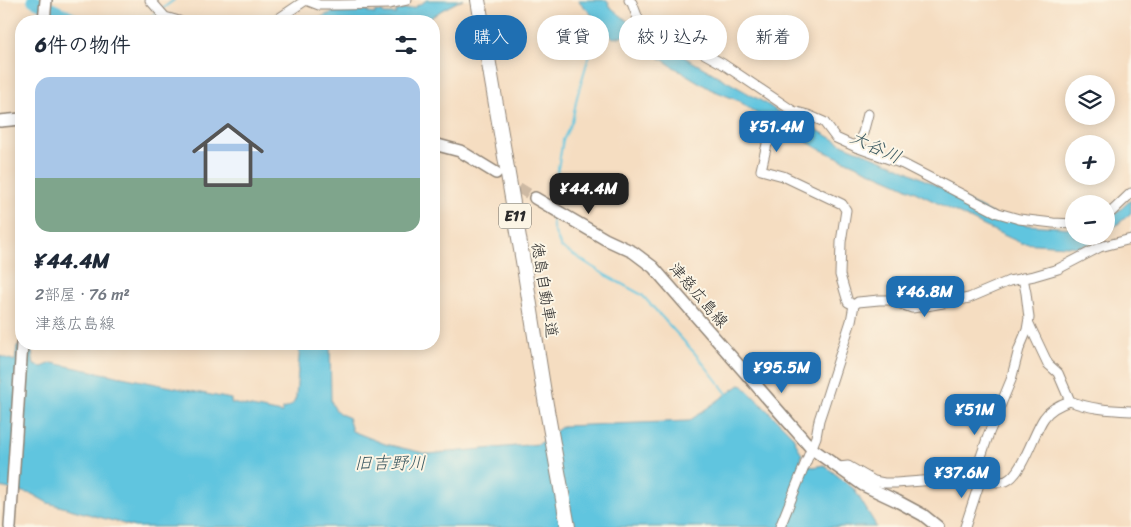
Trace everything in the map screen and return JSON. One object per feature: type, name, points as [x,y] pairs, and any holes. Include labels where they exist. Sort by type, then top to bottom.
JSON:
[{"type":"highway","name":"徳島自動車道","points":[[478,0],[568,527]]},
{"type":"main road","points":[[45,15],[46,0]]},
{"type":"main road","points":[[0,121],[15,120]]},
{"type":"main road","points":[[440,146],[460,151],[496,173]]},
{"type":"main road","name":"津慈広島線","points":[[535,198],[605,239],[633,252],[653,267],[811,448],[863,485],[898,501],[923,515],[938,527]]},
{"type":"main road","points":[[10,527],[22,350]]},
{"type":"street","points":[[284,15],[306,0],[320,5],[388,4],[407,0]]},
{"type":"street","points":[[629,0],[639,21],[652,31],[694,48],[716,60],[792,114],[808,115],[824,122],[836,138],[904,164],[998,213],[1020,219],[1065,224]]},
{"type":"street","points":[[153,4],[162,15]]},
{"type":"street","points":[[792,114],[784,134],[773,137],[767,144],[761,170],[783,176],[842,204],[846,210],[841,242],[840,275],[848,302],[854,306]]},
{"type":"street","points":[[856,147],[863,133],[868,114]]},
{"type":"street","points":[[1115,208],[1131,193]]},
{"type":"street","points":[[780,527],[816,437],[819,420],[851,321],[854,306],[858,302],[890,300],[912,308],[969,298],[1009,281],[1034,276],[1058,268],[1100,247],[1131,239]]},
{"type":"street","points":[[965,527],[992,423],[1011,380],[1016,360],[1028,330],[1026,293],[1023,278]]},
{"type":"street","points":[[1028,324],[1048,364],[1058,372],[1070,400],[1078,404],[1105,410],[1131,411]]},
{"type":"street","points":[[839,467],[848,466],[874,481],[884,483],[896,484],[978,478],[1004,481],[1012,478],[1021,464],[1044,417],[1061,404],[1070,400]]},
{"type":"water","points":[[427,0],[463,0],[435,15],[326,15],[334,12],[354,10],[368,11],[368,13],[375,14],[375,11],[383,12],[383,14],[396,14],[396,11],[413,8]]},
{"type":"water","points":[[578,0],[607,0],[608,5],[620,15],[619,37],[613,38],[609,34],[609,15],[592,15]]},
{"type":"water","points":[[663,60],[690,60],[765,103],[793,122],[801,121],[844,145],[899,167],[999,217],[1027,225],[1065,227],[1065,245],[1086,245],[1082,247],[1021,243],[901,185],[792,136],[789,131],[777,129],[739,101],[710,89]]},
{"type":"water","points":[[1131,200],[1131,213],[1115,226],[1115,214]]},
{"type":"water","name":"旧吉野川","points":[[16,350],[32,350],[34,365],[42,367],[52,363],[231,399],[231,403],[282,413],[283,409],[290,406],[296,397],[300,350],[330,350],[331,400],[337,411],[348,417],[352,431],[385,444],[428,454],[539,444],[563,426],[689,421],[741,384],[792,435],[802,455],[801,462],[813,467],[824,465],[854,489],[876,527],[135,527],[48,503],[32,494],[0,487],[0,356],[15,361]]},
{"type":"waterway","name":"大谷川","points":[[33,0],[65,15]]},
{"type":"waterway","points":[[162,9],[174,0]]},
{"type":"waterway","points":[[154,15],[158,12]]},
{"type":"waterway","points":[[552,202],[563,140],[572,122],[588,60]]},
{"type":"waterway","points":[[552,212],[553,228],[561,247],[642,295],[699,358],[728,395]]},
{"type":"tunnel","points":[[505,179],[535,198]]}]
